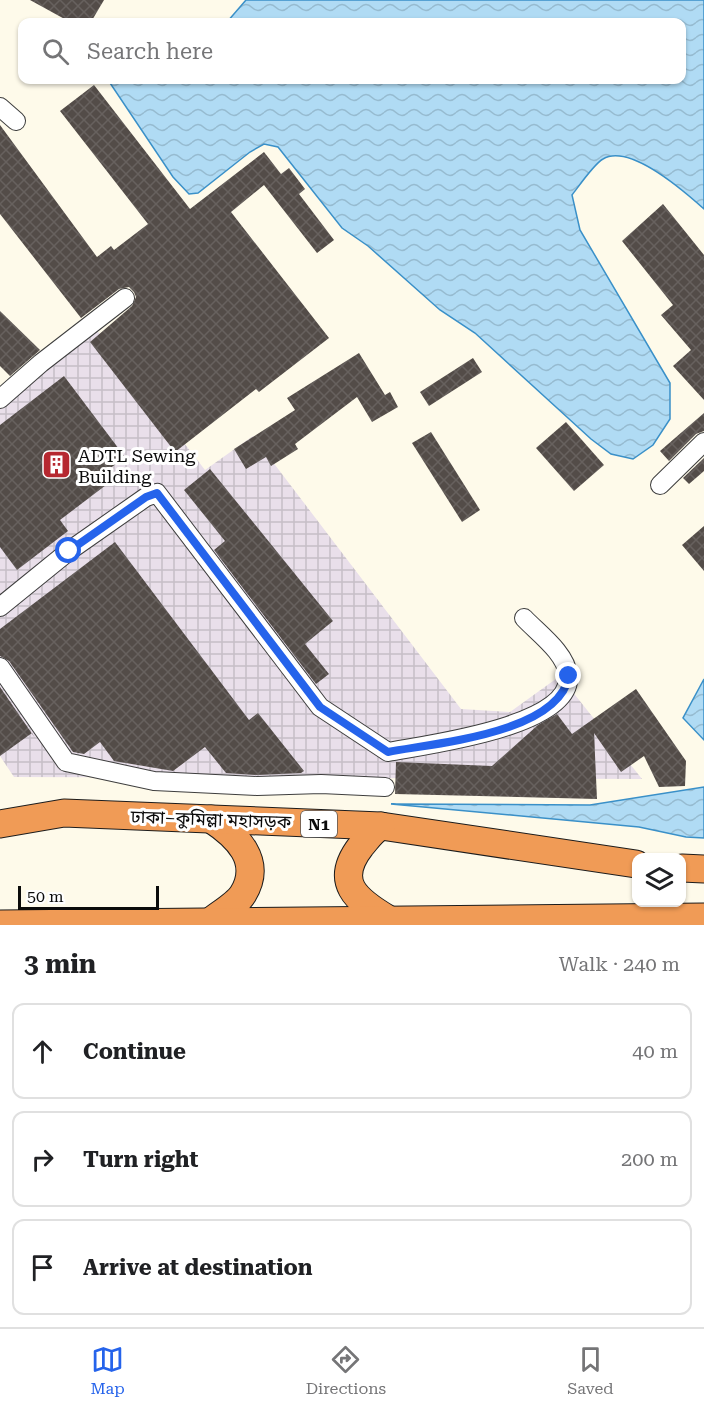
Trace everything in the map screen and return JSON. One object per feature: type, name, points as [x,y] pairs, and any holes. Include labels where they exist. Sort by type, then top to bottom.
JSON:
[{"type":"highway","name":"ঢাকা–কুমিল্লা মহাসড়ক","points":[[0,824],[64,813],[381,826],[632,863]]},
{"type":"highway","points":[[211,819],[231,832],[248,855],[251,868],[243,894],[211,921]]},
{"type":"highway","points":[[381,826],[374,830],[352,858],[348,876],[350,887],[362,904],[388,919]]},
{"type":"highway","points":[[686,868],[704,869]]},
{"type":"highway","points":[[0,924],[388,919],[577,921],[704,917]]},
{"type":"street","points":[[0,107],[16,120]]},
{"type":"street","points":[[0,399],[41,363],[125,298]]},
{"type":"street","points":[[660,485],[704,442]]},
{"type":"street","points":[[0,607],[69,551],[146,497],[157,493],[320,707],[388,752],[513,727],[541,713],[557,699],[567,686],[569,676],[565,663],[524,618]]},
{"type":"street","points":[[0,667],[66,762],[154,781],[257,786],[321,784],[385,787]]},
{"type":"shaded area","points":[[95,328],[205,470],[253,436],[461,709],[510,712],[560,676],[642,779],[14,777],[0,756],[0,407]]},
{"type":"water","points":[[246,0],[704,0],[704,209],[671,181],[642,163],[614,156],[599,162],[572,195],[580,230],[670,383],[670,419],[653,445],[633,459],[611,454],[591,439],[475,333],[440,310],[368,246],[342,228],[278,147],[264,144],[250,152],[198,193],[189,194],[173,177],[111,84],[686,84],[686,18],[230,18]]},
{"type":"water","points":[[704,679],[704,740],[683,718]]},
{"type":"water","points":[[704,787],[704,838],[686,837],[639,827],[391,804],[590,805]]},
{"type":"building","points":[[30,0],[104,0],[93,18],[63,18]]},
{"type":"building","points":[[94,85],[190,209],[264,152],[281,174],[289,168],[305,189],[299,194],[334,240],[317,253],[264,185],[231,212],[329,338],[259,392],[256,389],[175,452],[90,342],[132,306],[136,297],[134,292],[129,287],[119,289],[81,318],[0,214],[0,125],[97,257],[111,246],[114,250],[148,224],[60,111]]},
{"type":"building","points":[[663,204],[704,255],[704,400],[673,366],[691,350],[661,315],[673,305],[622,241]]},
{"type":"building","points":[[0,311],[40,350],[10,376],[0,366]]},
{"type":"building","points":[[359,353],[385,395],[390,392],[398,407],[372,422],[357,397],[295,444],[298,449],[271,466],[266,457],[246,469],[234,449],[295,410],[287,398]]},
{"type":"building","points":[[473,358],[482,372],[429,406],[420,392]]},
{"type":"building","name":"ADTL Sewing Building","points":[[64,376],[125,457],[104,473],[110,482],[60,520],[68,531],[17,570],[0,547],[0,425]]},
{"type":"building","points":[[704,413],[704,431],[696,434],[669,461],[660,451]]},
{"type":"building","points":[[566,422],[604,465],[574,491],[536,448]]},
{"type":"building","points":[[431,432],[480,510],[462,522],[412,443]]},
{"type":"building","points":[[704,458],[704,471],[689,484],[683,478]]},
{"type":"building","points":[[210,469],[333,621],[305,644],[329,674],[316,684],[214,550],[225,541],[184,490]]},
{"type":"building","points":[[704,526],[704,571],[682,545]]},
{"type":"building","points":[[115,542],[249,720],[258,713],[304,771],[257,775],[226,773],[205,747],[173,771],[114,761],[100,742],[84,754],[73,752],[9,661],[0,656],[0,629]]},
{"type":"building","points":[[0,687],[32,733],[0,756]]},
{"type":"building","points":[[636,689],[686,761],[685,786],[659,787],[644,756],[621,772],[594,733],[597,799],[395,794],[396,762],[492,766],[538,725],[557,714],[572,734]]},
{"type":"place","name":"ADTL Sewing Building","points":[[57,465]]},
{"type":"route","points":[[69,551],[146,497],[157,493],[320,707],[388,752],[513,727],[541,713],[557,699],[567,686],[569,676]]}]
